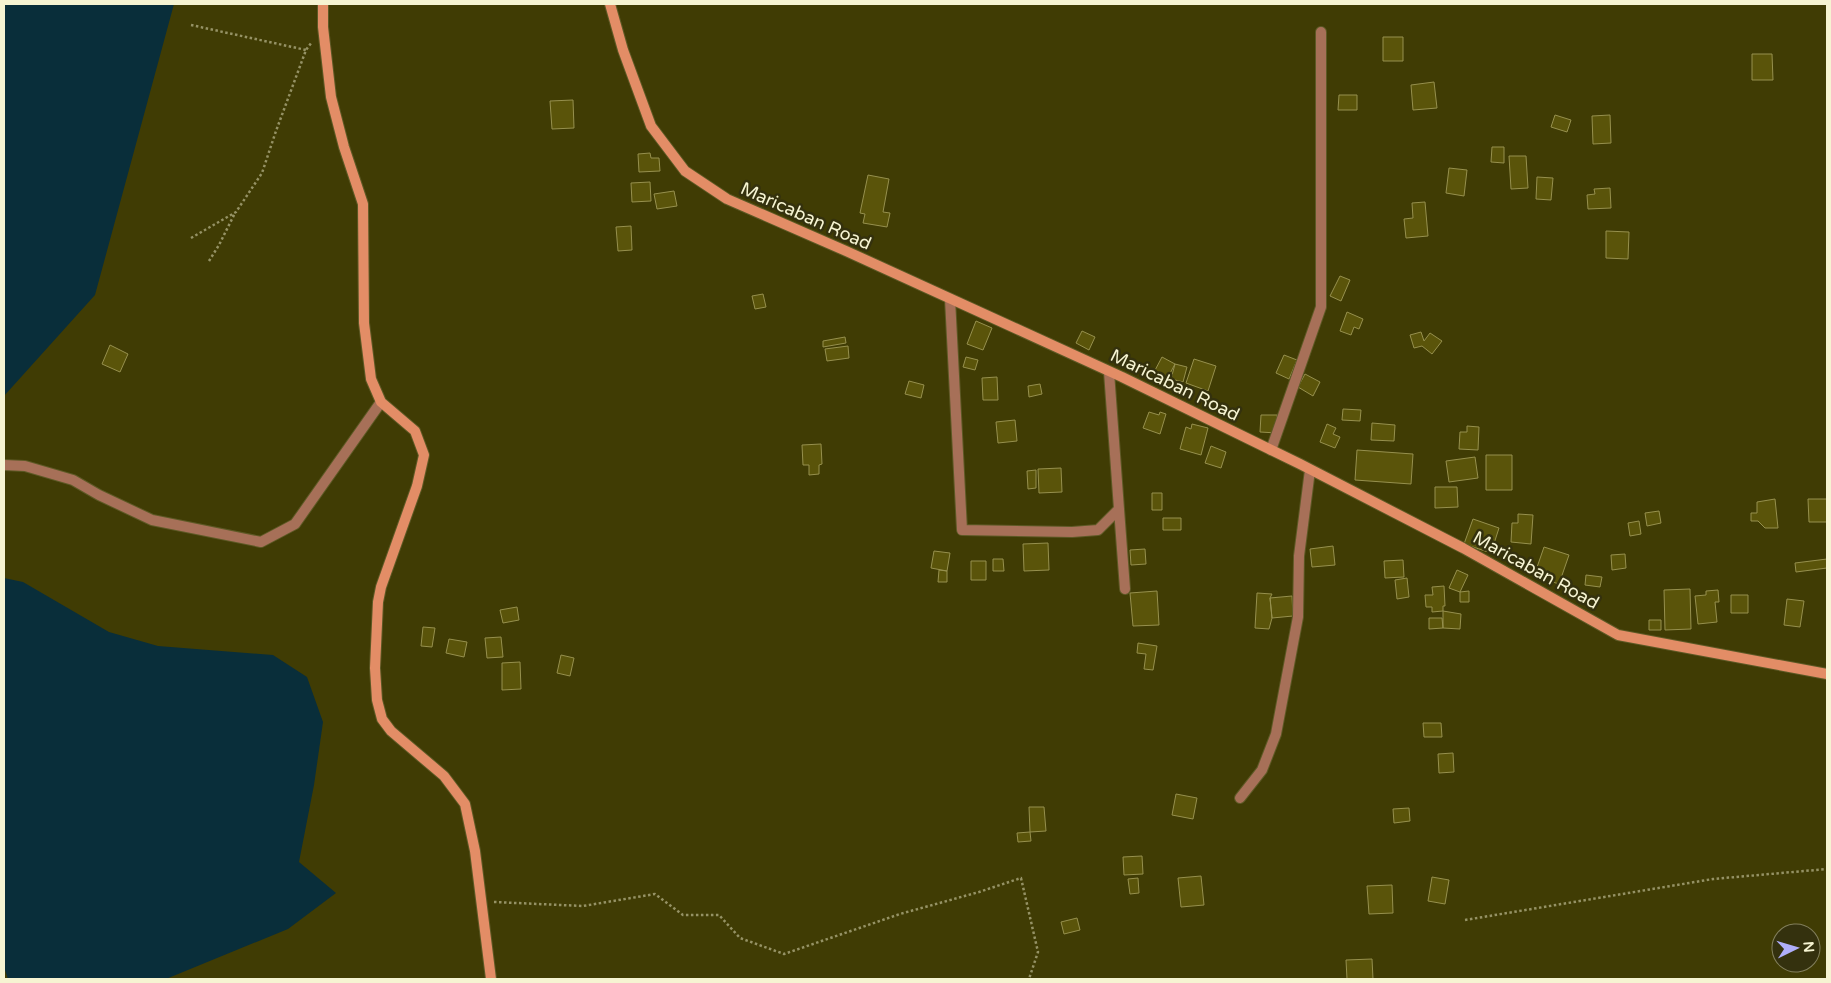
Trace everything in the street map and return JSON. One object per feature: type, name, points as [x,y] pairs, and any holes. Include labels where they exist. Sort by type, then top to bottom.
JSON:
[{"type":"street","points":[[323,4],[323,27],[332,97],[344,147],[363,204],[364,323],[371,379],[382,402],[415,431],[424,456],[417,486],[381,587],[378,602],[375,668],[377,700],[382,719],[391,731],[444,776],[465,804],[475,851],[491,979]]},
{"type":"street","name":"Maricaban Road","points":[[610,4],[651,126],[685,171],[726,199],[1109,372],[1271,450],[1462,548],[1618,635],[1827,674]]},
{"type":"street","points":[[1271,450],[1321,307],[1321,32]]},
{"type":"street","points":[[950,299],[962,530],[1072,532],[1098,530],[1119,509]]},
{"type":"street","points":[[1109,372],[1125,590]]},
{"type":"street","points":[[4,465],[26,466],[72,480],[99,496],[152,520],[261,542],[295,524],[382,402]]},
{"type":"street","points":[[1240,798],[1262,770],[1276,734],[1298,617],[1299,556],[1310,470]]},
{"type":"path","points":[[191,25],[306,50]]},
{"type":"path","points":[[209,261],[236,212],[262,173],[306,50],[323,27]]},
{"type":"path","points":[[191,238],[236,212]]},
{"type":"path","points":[[1465,920],[1713,879],[1827,869]]},
{"type":"path","points":[[480,902],[583,906],[655,894],[683,915],[719,915],[740,938],[784,954],[900,914],[1021,878],[1038,952],[1029,979]]},
{"type":"water","points":[[4,4],[174,4],[95,295],[4,396]]},
{"type":"water","points":[[4,578],[23,582],[109,632],[158,646],[273,655],[307,677],[323,722],[314,785],[299,862],[336,893],[288,929],[166,979],[8,979],[4,967]]},
{"type":"building","points":[[1383,37],[1403,37],[1403,61],[1383,61]]},
{"type":"building","points":[[1752,54],[1772,54],[1773,80],[1752,80]]},
{"type":"building","points":[[1434,82],[1437,108],[1413,110],[1411,85]]},
{"type":"building","points":[[1339,95],[1357,95],[1357,110],[1338,110]]},
{"type":"building","points":[[573,100],[574,128],[552,129],[550,101]]},
{"type":"building","points":[[1555,115],[1571,120],[1567,132],[1551,127]]},
{"type":"building","points":[[1610,115],[1611,143],[1593,144],[1592,116]]},
{"type":"building","points":[[1492,147],[1504,147],[1504,163],[1491,162]]},
{"type":"building","points":[[650,153],[651,158],[659,158],[660,171],[639,172],[638,154]]},
{"type":"building","points":[[1509,156],[1526,156],[1528,188],[1511,189]]},
{"type":"building","points":[[1449,168],[1467,170],[1464,196],[1446,193]]},
{"type":"building","points":[[868,175],[889,179],[883,212],[890,213],[887,227],[863,223],[865,214],[860,213]]},
{"type":"building","points":[[1537,177],[1553,178],[1551,200],[1536,199]]},
{"type":"building","points":[[650,182],[651,201],[632,202],[631,183]]},
{"type":"building","points":[[1610,188],[1611,208],[1588,209],[1587,195],[1595,194],[1594,189]]},
{"type":"building","points":[[674,191],[677,206],[657,209],[654,194]]},
{"type":"building","points":[[1425,202],[1428,236],[1406,238],[1404,219],[1413,218],[1412,203]]},
{"type":"building","points":[[631,226],[632,250],[618,251],[616,227]]},
{"type":"building","points":[[1606,231],[1629,232],[1628,259],[1606,258]]},
{"type":"building","points":[[1340,276],[1350,280],[1341,301],[1330,296]]},
{"type":"building","points":[[763,294],[766,307],[755,309],[752,296]]},
{"type":"building","points":[[1347,312],[1363,319],[1359,329],[1354,327],[1351,335],[1340,331]]},
{"type":"building","points":[[976,321],[992,328],[983,350],[967,344]]},
{"type":"building","points":[[1082,331],[1095,337],[1089,350],[1076,343]]},
{"type":"building","points":[[1421,332],[1424,341],[1430,333],[1442,341],[1432,354],[1422,346],[1414,348],[1410,335]]},
{"type":"building","points":[[845,337],[846,343],[823,347],[823,341]]},
{"type":"building","points":[[110,345],[128,354],[120,372],[102,364]]},
{"type":"building","points":[[848,346],[849,358],[827,361],[825,349]]},
{"type":"building","points":[[1284,355],[1297,360],[1289,379],[1276,373]]},
{"type":"building","points":[[966,357],[978,360],[975,370],[963,367]]},
{"type":"building","points":[[1162,357],[1175,364],[1166,381],[1153,374]]},
{"type":"building","points":[[1194,359],[1216,366],[1208,391],[1186,383]]},
{"type":"building","points":[[1175,364],[1187,367],[1183,382],[1171,379]]},
{"type":"building","points":[[1305,374],[1320,382],[1313,396],[1298,387]]},
{"type":"building","points":[[997,377],[998,400],[983,400],[982,378]]},
{"type":"building","points":[[909,381],[924,385],[921,398],[905,394]]},
{"type":"building","points":[[1040,384],[1042,394],[1029,397],[1028,386]]},
{"type":"building","points":[[1343,409],[1361,410],[1360,421],[1342,420]]},
{"type":"building","points":[[1149,412],[1159,415],[1160,412],[1166,414],[1160,434],[1143,428]]},
{"type":"building","points":[[1261,415],[1277,415],[1277,433],[1260,432]]},
{"type":"building","points":[[1015,420],[1017,441],[998,443],[996,422]]},
{"type":"building","points":[[1372,423],[1395,425],[1394,441],[1371,440]]},
{"type":"building","points":[[1192,424],[1208,428],[1201,455],[1180,449],[1186,427],[1191,429]]},
{"type":"building","points":[[1327,424],[1336,428],[1333,434],[1340,437],[1335,448],[1320,442]]},
{"type":"building","points":[[1467,426],[1479,427],[1478,450],[1459,449],[1460,432],[1467,432]]},
{"type":"building","points":[[821,444],[822,464],[819,465],[819,474],[809,475],[809,465],[803,465],[802,445]]},
{"type":"building","points":[[1211,446],[1226,452],[1221,468],[1205,463]]},
{"type":"building","points":[[1357,450],[1413,454],[1411,484],[1355,480]]},
{"type":"building","points":[[1486,455],[1512,455],[1512,490],[1486,490]]},
{"type":"building","points":[[1475,457],[1478,478],[1449,482],[1446,461]]},
{"type":"building","points":[[1061,468],[1062,492],[1039,493],[1038,469]]},
{"type":"building","points":[[1036,470],[1036,488],[1028,489],[1027,471]]},
{"type":"building","points":[[1435,487],[1457,487],[1458,507],[1435,508]]},
{"type":"building","points":[[1152,493],[1162,493],[1162,510],[1152,510]]},
{"type":"building","points":[[1775,499],[1778,528],[1765,528],[1758,521],[1751,521],[1751,513],[1757,513],[1757,502]]},
{"type":"building","points":[[1808,499],[1827,499],[1827,522],[1809,522]]},
{"type":"building","points":[[1659,511],[1661,523],[1647,526],[1645,513]]},
{"type":"building","points":[[1518,514],[1533,515],[1531,544],[1511,542],[1512,523],[1518,523]]},
{"type":"building","points":[[1163,518],[1181,518],[1181,530],[1163,530]]},
{"type":"building","points":[[1473,519],[1499,528],[1491,553],[1464,544]]},
{"type":"building","points":[[1639,521],[1641,534],[1630,536],[1628,523]]},
{"type":"building","points":[[1048,543],[1049,570],[1024,571],[1023,544]]},
{"type":"building","points":[[1333,546],[1335,565],[1312,567],[1310,549]]},
{"type":"building","points":[[1544,547],[1569,555],[1559,584],[1534,576]]},
{"type":"building","points":[[1145,549],[1146,564],[1131,565],[1130,550]]},
{"type":"building","points":[[934,551],[950,553],[947,571],[931,568]]},
{"type":"building","points":[[1625,554],[1626,568],[1612,570],[1611,555]]},
{"type":"building","points":[[993,559],[1003,559],[1004,571],[993,571]]},
{"type":"building","points":[[1827,559],[1827,568],[1796,572],[1795,563]]},
{"type":"building","points":[[1403,560],[1404,577],[1385,578],[1384,561]]},
{"type":"building","points":[[971,561],[986,561],[986,580],[971,580]]},
{"type":"building","points":[[939,570],[947,571],[947,582],[938,582]]},
{"type":"building","points":[[1457,570],[1468,575],[1460,592],[1449,588]]},
{"type":"building","points":[[1586,575],[1602,577],[1600,587],[1585,585]]},
{"type":"building","points":[[1407,578],[1409,597],[1397,599],[1395,580]]},
{"type":"building","points":[[1444,586],[1445,606],[1443,606],[1443,611],[1432,612],[1432,607],[1426,607],[1425,595],[1433,595],[1432,587]]},
{"type":"building","points":[[1690,589],[1691,629],[1665,630],[1664,590]]},
{"type":"building","points":[[1718,590],[1719,602],[1715,602],[1717,622],[1698,624],[1695,596],[1706,595],[1706,591]]},
{"type":"building","points":[[1157,591],[1159,625],[1133,626],[1130,593]]},
{"type":"building","points":[[1469,591],[1469,602],[1460,602],[1460,592]]},
{"type":"building","points":[[1257,593],[1272,594],[1270,598],[1272,618],[1269,629],[1255,628]]},
{"type":"building","points":[[1731,595],[1748,595],[1748,613],[1731,613]]},
{"type":"building","points":[[1292,596],[1293,616],[1272,618],[1270,598]]},
{"type":"building","points":[[1787,599],[1804,601],[1800,627],[1784,625]]},
{"type":"building","points":[[517,607],[519,620],[503,623],[500,610]]},
{"type":"building","points":[[1443,611],[1461,614],[1460,629],[1443,628]]},
{"type":"building","points":[[1429,618],[1442,618],[1443,628],[1429,629]]},
{"type":"building","points":[[1649,620],[1661,620],[1661,630],[1649,630]]},
{"type":"building","points":[[423,627],[435,628],[432,647],[421,646]]},
{"type":"building","points":[[501,637],[503,657],[487,658],[485,638]]},
{"type":"building","points":[[449,639],[467,642],[464,657],[446,653]]},
{"type":"building","points":[[1138,643],[1157,646],[1153,670],[1144,669],[1146,654],[1137,653]]},
{"type":"building","points":[[561,655],[574,658],[570,676],[557,673]]},
{"type":"building","points":[[520,662],[521,689],[502,690],[502,663]]},
{"type":"building","points":[[1423,723],[1441,723],[1442,737],[1424,737]]},
{"type":"building","points":[[1453,753],[1454,772],[1439,773],[1438,754]]},
{"type":"building","points":[[1176,794],[1197,798],[1193,819],[1172,815]]},
{"type":"building","points":[[1029,807],[1044,807],[1046,831],[1030,832]]},
{"type":"building","points":[[1409,808],[1410,821],[1394,823],[1393,809]]},
{"type":"building","points":[[1030,832],[1031,841],[1018,842],[1017,833]]},
{"type":"building","points":[[1142,856],[1143,874],[1124,875],[1123,857]]},
{"type":"building","points":[[1201,876],[1204,905],[1181,907],[1178,878]]},
{"type":"building","points":[[1432,877],[1449,880],[1445,904],[1428,901]]},
{"type":"building","points":[[1138,878],[1139,893],[1130,894],[1128,879]]},
{"type":"building","points":[[1392,885],[1393,913],[1369,914],[1367,886]]},
{"type":"building","points":[[1077,918],[1080,930],[1064,934],[1061,922]]},
{"type":"building","points":[[1372,959],[1373,979],[1347,979],[1346,960]]}]
